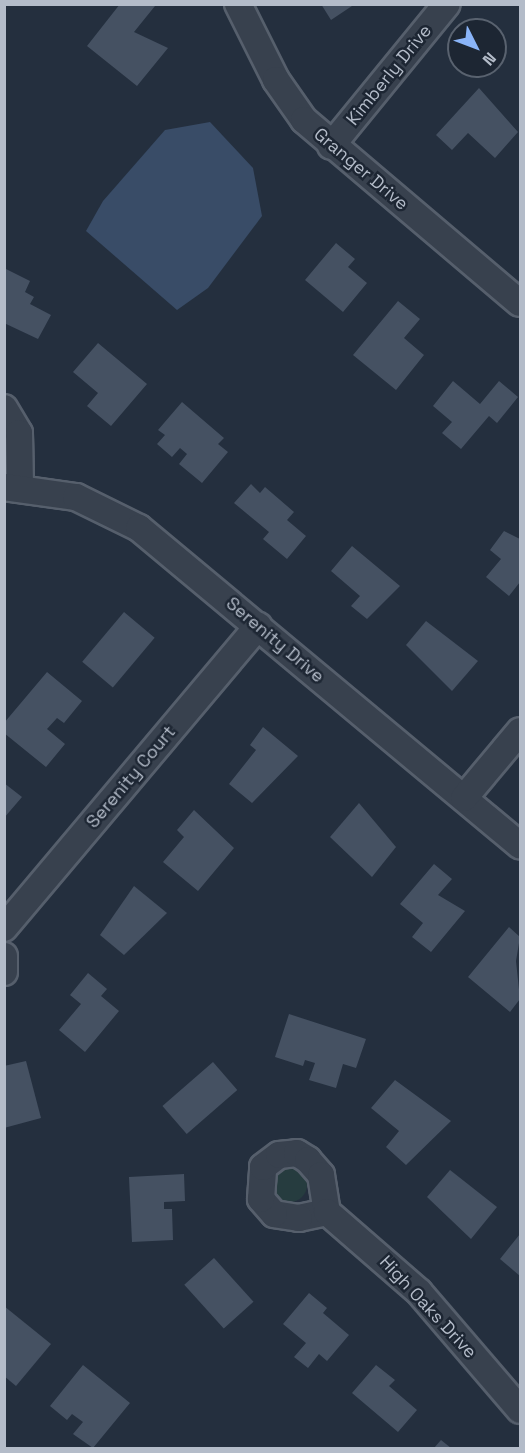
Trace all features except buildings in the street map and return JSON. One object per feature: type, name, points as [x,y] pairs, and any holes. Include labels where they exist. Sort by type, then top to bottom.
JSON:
[{"type":"street","name":"Granger Drive","points":[[238,4],[290,103],[331,146],[520,303]]},
{"type":"street","name":"Kimberly Drive","points":[[331,146],[447,4]]},
{"type":"street","points":[[4,408],[19,433],[12,487]]},
{"type":"street","name":"Serenity Drive","points":[[12,487],[76,497],[139,528],[520,844]]},
{"type":"street","name":"Serenity Court","points":[[4,928],[258,626]]},
{"type":"street","points":[[464,798],[520,731]]},
{"type":"street","points":[[4,956],[4,972]]},
{"type":"street","name":"High Oaks Drive","points":[[327,1212],[426,1299],[520,1410]]},
{"type":"green space","points":[[290,1168],[302,1173],[307,1185],[302,1197],[290,1202],[278,1197],[273,1185],[278,1173]]},
{"type":"water","points":[[210,122],[253,168],[262,216],[208,288],[177,310],[86,231],[103,201],[165,130]]}]
